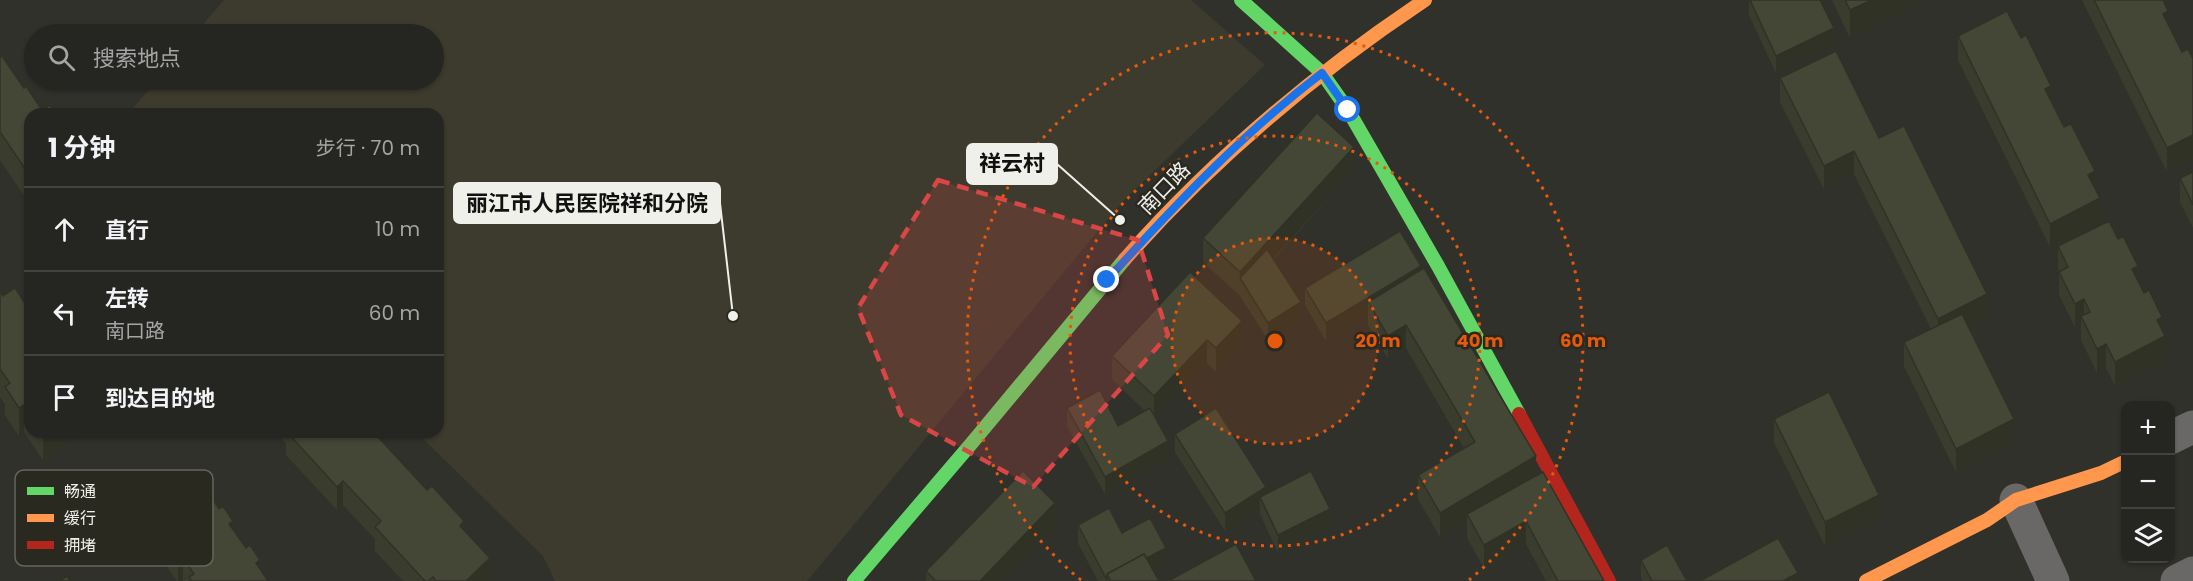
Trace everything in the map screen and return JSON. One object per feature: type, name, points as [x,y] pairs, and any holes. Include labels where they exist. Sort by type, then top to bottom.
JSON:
[{"type":"street","points":[[1241,0],[1322,73],[1348,110],[1438,266],[1609,581]]},
{"type":"street","name":"南口路","points":[[854,581],[950,471],[1107,280],[1166,214],[1229,152],[1322,73],[1369,36],[1425,0]]},
{"type":"street","points":[[2175,436],[2193,427]]},
{"type":"street","points":[[1866,581],[1987,520],[2016,500],[2101,473],[2121,463]]},
{"type":"street","points":[[2016,500],[2053,581]]},
{"type":"street","points":[[2176,581],[2193,573]]},
{"type":"highlighted area","points":[[938,180],[1138,240],[1168,335],[1033,487],[901,415],[858,308]]},
{"type":"shaded area","points":[[224,0],[1191,0],[1265,65],[1124,200],[807,581],[555,581],[543,556],[422,438],[444,438],[444,108],[133,108],[148,90],[444,90],[444,24],[204,24]]},
{"type":"building","points":[[1750,0],[1820,0],[1834,28],[1776,56]]},
{"type":"building","points":[[1845,0],[1872,0],[1850,10]]},
{"type":"building","points":[[2094,0],[2163,0],[2168,11],[2163,14],[2182,52],[2188,49],[2193,59],[2193,135],[2167,148]]},
{"type":"building","points":[[2007,11],[2021,38],[2026,35],[2051,86],[2045,89],[2064,127],[2071,124],[2095,171],[2088,175],[2100,198],[2050,224],[1958,36]]},
{"type":"building","points":[[1836,51],[1879,138],[1904,126],[1987,294],[1938,319],[1854,151],[1824,166],[1780,78]]},
{"type":"building","points":[[2,56],[24,90],[29,90],[41,108],[24,108],[24,167],[0,132],[0,57]]},
{"type":"building","points":[[1317,113],[1354,147],[1240,272],[1203,238]]},
{"type":"building","points":[[2193,172],[2193,205],[2180,178]]},
{"type":"building","points":[[2109,221],[2118,239],[2123,236],[2138,266],[2132,269],[2144,293],[2149,290],[2162,317],[2157,320],[2165,336],[2115,362],[2106,344],[2097,349],[2081,316],[2090,312],[2084,299],[2075,304],[2059,272],[2068,267],[2058,246]]},
{"type":"building","points":[[1400,231],[1421,266],[1326,323],[1305,288]]},
{"type":"building","points":[[1267,249],[1301,302],[1268,323],[1240,278]]},
{"type":"building","points":[[1424,268],[1536,456],[1440,513],[1418,475],[1475,442],[1406,325],[1388,336],[1368,302]]},
{"type":"building","points":[[1190,272],[1242,321],[1216,348],[1207,340],[1154,396],[1112,356]]},
{"type":"building","points":[[15,288],[24,302],[24,405],[19,408],[5,387],[10,383],[0,369],[0,291],[3,296]]},
{"type":"building","points":[[1962,314],[2014,419],[1956,449],[1904,342]]},
{"type":"building","points":[[1100,390],[1118,426],[1150,408],[1168,441],[1105,477],[1067,408]]},
{"type":"building","points":[[1829,392],[1879,495],[1825,522],[1774,419]]},
{"type":"building","points":[[1216,408],[1266,487],[1225,513],[1175,434]]},
{"type":"building","points":[[292,438],[379,438],[427,490],[432,486],[464,521],[460,526],[490,558],[466,581],[436,581],[433,577],[425,581],[375,527],[381,521],[343,481],[337,487]]},
{"type":"building","points":[[1023,471],[1055,503],[980,581],[936,581],[926,571]]},
{"type":"building","points":[[1311,471],[1330,509],[1278,535],[1260,497]]},
{"type":"building","points":[[1543,472],[1604,581],[1558,581],[1526,521],[1484,545],[1467,514]]},
{"type":"building","points":[[213,500],[219,509],[223,506],[233,521],[229,524],[246,548],[250,545],[260,560],[256,563],[268,581],[192,581],[189,577],[194,574],[189,566],[213,566]]},
{"type":"building","points":[[1109,508],[1122,533],[1150,518],[1166,548],[1147,558],[1144,554],[1107,574],[1107,580],[1078,525]]},
{"type":"building","points":[[1778,538],[1798,573],[1783,581],[1700,581]]},
{"type":"building","points":[[1236,544],[1256,581],[1168,581]]},
{"type":"building","points":[[1667,545],[1687,581],[1652,581],[1641,560]]},
{"type":"building","points":[[1144,554],[1159,581],[1111,581],[1107,574]]},
{"type":"building","points":[[67,576],[70,581],[60,581]]},
{"type":"traffic: fast","points":[[1241,0],[1322,73],[1348,110],[1438,266],[1519,414]]},
{"type":"traffic: fast","points":[[854,581],[1125,259]]},
{"type":"traffic: slow","points":[[1125,259],[1193,187],[1266,120],[1344,58],[1425,0]]},
{"type":"traffic: slow","points":[[1866,581],[1987,520],[2016,500],[2101,473],[2121,463]]},
{"type":"traffic: jam","points":[[1519,414],[1609,581]]},
{"type":"place","name":"祥云村","points":[[1120,220]]},
{"type":"place","name":"丽江市人民医院祥和分院","points":[[733,316]]},
{"type":"route","points":[[1107,280],[1166,214],[1229,152],[1322,73],[1348,110]]}]
